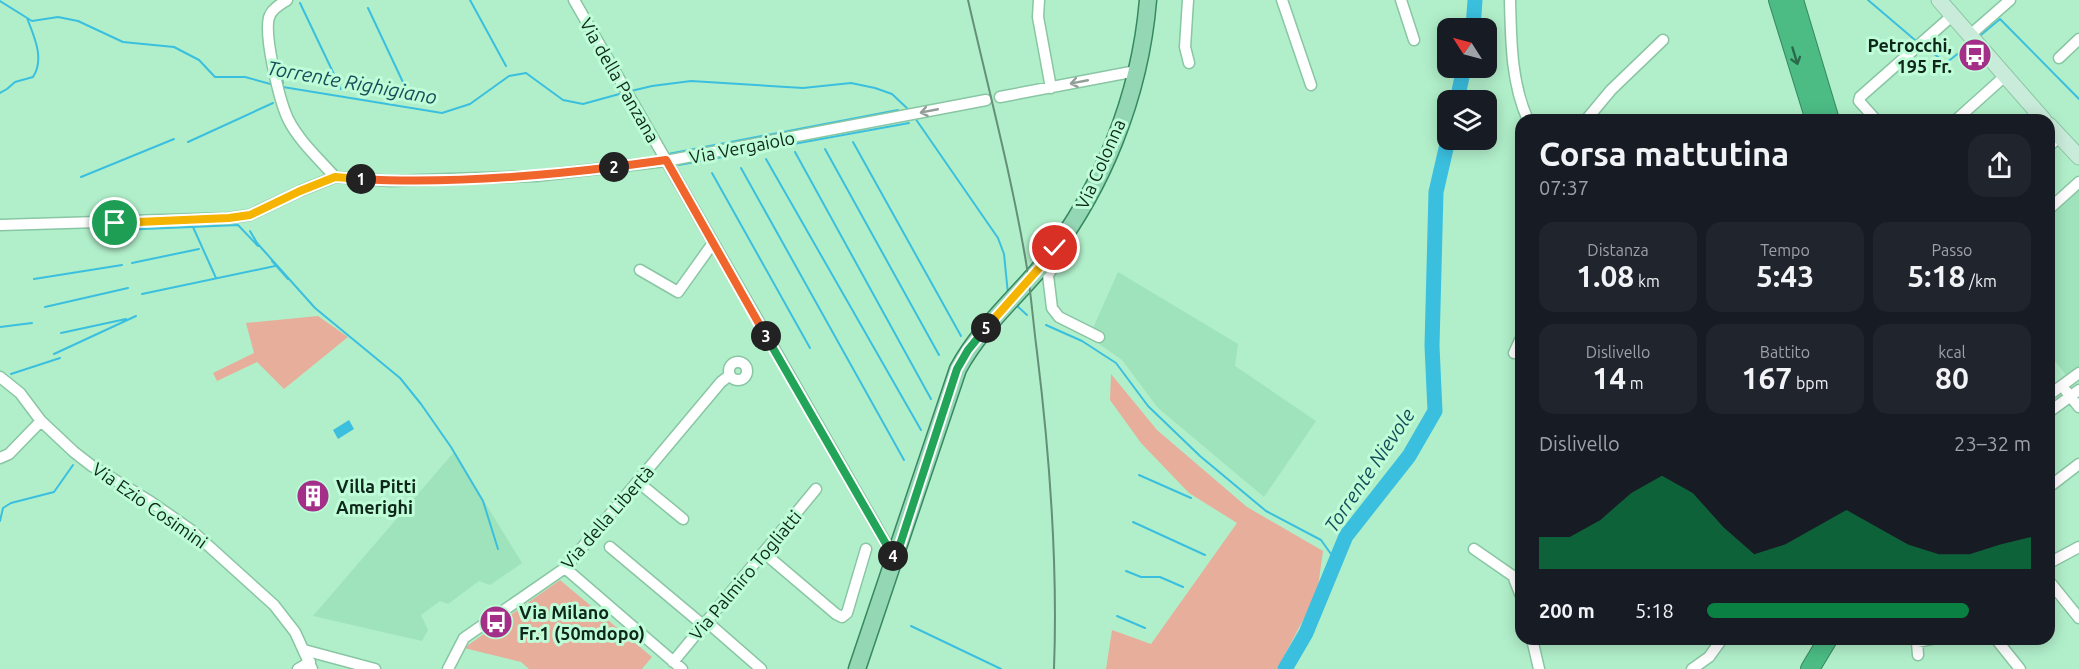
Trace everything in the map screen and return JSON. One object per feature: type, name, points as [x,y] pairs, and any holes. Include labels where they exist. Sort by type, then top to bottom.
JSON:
[{"type":"highway","points":[[1778,0],[1813,114]]},
{"type":"highway","points":[[1794,0],[1828,114]]},
{"type":"highway","points":[[1796,669],[1810,645]]},
{"type":"highway","points":[[1810,669],[1824,645]]},
{"type":"main road","name":"Via Colonna","points":[[858,669],[957,369],[977,338],[1044,271],[1055,248],[1096,181],[1113,143],[1136,71],[1148,0]]},
{"type":"main road","points":[[1939,0],[2039,114]]},
{"type":"main road","points":[[2055,138],[2077,153]]},
{"type":"street","points":[[287,0],[271,12],[268,18],[267,31],[275,74],[288,119],[305,145],[335,177]]},
{"type":"street","name":"Via della Panzana","points":[[574,0],[895,560]]},
{"type":"street","points":[[1039,0],[1038,17],[1051,88]]},
{"type":"street","points":[[1188,0],[1185,47],[1189,63]]},
{"type":"street","points":[[1282,0],[1311,85]]},
{"type":"street","points":[[1401,0],[1414,40]]},
{"type":"street","points":[[1510,0],[1515,75],[1526,114]]},
{"type":"street","points":[[1970,35],[2010,0]]},
{"type":"street","points":[[1871,114],[1859,100],[1861,96],[1953,15]]},
{"type":"street","points":[[2059,57],[2079,39]]},
{"type":"street","points":[[1591,114],[1611,90],[1663,40]]},
{"type":"street","points":[[999,97],[1136,71]]},
{"type":"street","points":[[1963,114],[2006,76]]},
{"type":"street","name":"Via Vergaiolo","points":[[0,225],[229,218],[250,215],[335,177],[391,181],[536,176],[666,160],[986,100]]},
{"type":"street","points":[[2055,204],[2079,182]]},
{"type":"street","points":[[639,270],[678,292],[713,243]]},
{"type":"street","points":[[1044,271],[1053,311],[1062,319],[1099,337]]},
{"type":"street","points":[[2055,391],[2079,373]]},
{"type":"street","name":"Via della Libertà","points":[[448,669],[464,638],[565,568],[721,382],[730,375]]},
{"type":"street","name":"Via Ezio Cosimini","points":[[0,376],[20,393],[41,421],[92,466],[151,502],[208,544],[274,605],[295,632],[311,665]]},
{"type":"street","points":[[2062,386],[2075,393],[2079,407]]},
{"type":"street","points":[[2055,408],[2075,393]]},
{"type":"street","points":[[0,458],[9,453],[41,421]]},
{"type":"street","points":[[2055,482],[2079,464]]},
{"type":"street","points":[[638,482],[683,519]]},
{"type":"street","name":"Via Palmiro Togliatti","points":[[677,665],[705,623],[816,489]]},
{"type":"street","points":[[610,547],[761,669]]},
{"type":"street","points":[[2055,560],[2079,547]]},
{"type":"street","points":[[764,553],[842,617],[847,613],[866,549]]},
{"type":"street","points":[[1474,549],[1513,576],[1515,581]]},
{"type":"street","points":[[565,568],[677,665]]},
{"type":"street","points":[[2055,588],[2079,618]]},
{"type":"street","points":[[1533,645],[1539,669]]},
{"type":"street","points":[[1692,669],[1709,657],[1718,645]]},
{"type":"street","points":[[1917,645],[1918,655]]},
{"type":"street","points":[[2001,645],[2020,669]]},
{"type":"street","points":[[304,650],[375,669]]},
{"type":"street","points":[[298,669],[311,665]]},
{"type":"shaded area","points":[[2079,189],[2079,367],[2067,376],[2055,361],[2055,211]]},
{"type":"shaded area","points":[[1118,272],[1238,344],[1235,366],[1316,421],[1264,497],[1158,408],[1122,360],[1089,337]]},
{"type":"shaded area","points":[[318,316],[348,337],[284,389],[257,362],[217,381],[213,373],[254,353],[246,323]]},
{"type":"shaded area","points":[[1111,374],[1157,430],[1247,507],[1323,551],[1317,594],[1277,669],[1106,669],[1112,630],[1151,644],[1237,523],[1189,493],[1141,443],[1110,400]]},
{"type":"shaded area","points":[[454,452],[522,563],[490,585],[479,581],[448,604],[440,601],[421,615],[428,630],[422,641],[313,616]]},
{"type":"shaded area","points":[[560,580],[652,657],[642,669],[529,669],[521,662],[464,648]]},
{"type":"water","points":[[349,420],[354,429],[338,439],[333,430]]},
{"type":"waterway","points":[[470,0],[506,66]]},
{"type":"waterway","name":"Torrente Nievole","points":[[1474,18],[1475,0]]},
{"type":"waterway","points":[[1868,0],[1915,40]]},
{"type":"waterway","name":"Torrente Righigiano","points":[[0,1],[32,21],[58,17],[78,21],[123,42],[174,47],[199,60],[215,77],[245,77],[274,85]]},
{"type":"waterway","points":[[300,3],[341,89]]},
{"type":"waterway","points":[[368,8],[409,95]]},
{"type":"waterway","points":[[0,93],[15,82],[33,77],[36,70],[37,48],[27,18]]},
{"type":"waterway","points":[[1981,35],[2000,19],[2079,99]]},
{"type":"waterway","points":[[1925,47],[1946,63],[1969,45]]},
{"type":"waterway","points":[[277,59],[283,83]]},
{"type":"waterway","name":"Torrente Righigiano","points":[[283,87],[442,113],[470,104],[509,76],[526,73],[563,100],[583,104],[623,93]]},
{"type":"waterway","name":"Torrente Nievole","points":[[1459,90],[1462,78]]},
{"type":"waterway","name":"Torrente Righigiano","points":[[631,91],[691,81],[803,88],[851,83],[892,94],[910,111]]},
{"type":"waterway","points":[[188,142],[273,103]]},
{"type":"waterway","points":[[668,154],[898,110]]},
{"type":"waterway","name":"Torrente Righigiano","points":[[915,118],[998,238],[1004,254],[1008,294]]},
{"type":"waterway","points":[[679,165],[909,123]]},
{"type":"waterway","points":[[81,177],[174,139]]},
{"type":"waterway","points":[[853,142],[961,336]]},
{"type":"waterway","points":[[825,149],[939,355]]},
{"type":"waterway","name":"Torrente Nievole","points":[[1285,669],[1306,633],[1346,536],[1409,456],[1435,411],[1432,346],[1436,192],[1446,150]]},
{"type":"waterway","points":[[795,152],[931,399]]},
{"type":"waterway","points":[[766,159],[921,430]]},
{"type":"waterway","points":[[741,168],[904,460]]},
{"type":"waterway","points":[[712,173],[810,348]]},
{"type":"waterway","points":[[121,230],[238,225],[258,246]]},
{"type":"waterway","points":[[193,227],[216,278]]},
{"type":"waterway","points":[[250,231],[257,243],[315,308],[400,378],[421,404],[451,447],[483,501],[498,549]]},
{"type":"waterway","points":[[132,263],[199,249]]},
{"type":"waterway","points":[[272,261],[288,279]]},
{"type":"waterway","points":[[34,279],[122,265]]},
{"type":"waterway","points":[[142,294],[275,266]]},
{"type":"waterway","points":[[45,307],[128,288]]},
{"type":"waterway","name":"Torrente Righigiano","points":[[1015,304],[1027,315]]},
{"type":"waterway","points":[[54,354],[136,316]]},
{"type":"waterway","points":[[61,333],[126,319]]},
{"type":"waterway","points":[[0,327],[32,323]]},
{"type":"waterway","name":"Torrente Righigiano","points":[[1046,325],[1082,341],[1116,363],[1148,406],[1200,456],[1266,511],[1321,540],[1336,561]]},
{"type":"waterway","points":[[11,374],[60,358]]},
{"type":"waterway","points":[[0,521],[3,508],[11,503],[54,492],[73,465]]},
{"type":"waterway","points":[[1139,475],[1191,498]]},
{"type":"waterway","points":[[1133,522],[1205,555]]},
{"type":"waterway","points":[[1126,571],[1141,577],[1160,577],[1183,587]]},
{"type":"waterway","points":[[1117,616],[1145,628]]},
{"type":"waterway","points":[[911,626],[1001,669]]},
{"type":"railway","points":[[968,0],[1013,196],[1029,284],[1046,431],[1052,510],[1055,589],[1054,669]]},
{"type":"place","name":"Petrocchi, 195 Fr.","points":[[1975,55]]},
{"type":"place","name":"Villa Pitti Amerighi","points":[[313,496]]},
{"type":"place","name":"Via Milano Fr.1 (50mdopo)","points":[[496,622]]},
{"type":"route","points":[[115,223],[250,215],[335,177],[391,181],[536,176],[666,160],[895,560],[957,369],[977,338],[1055,248]]}]
